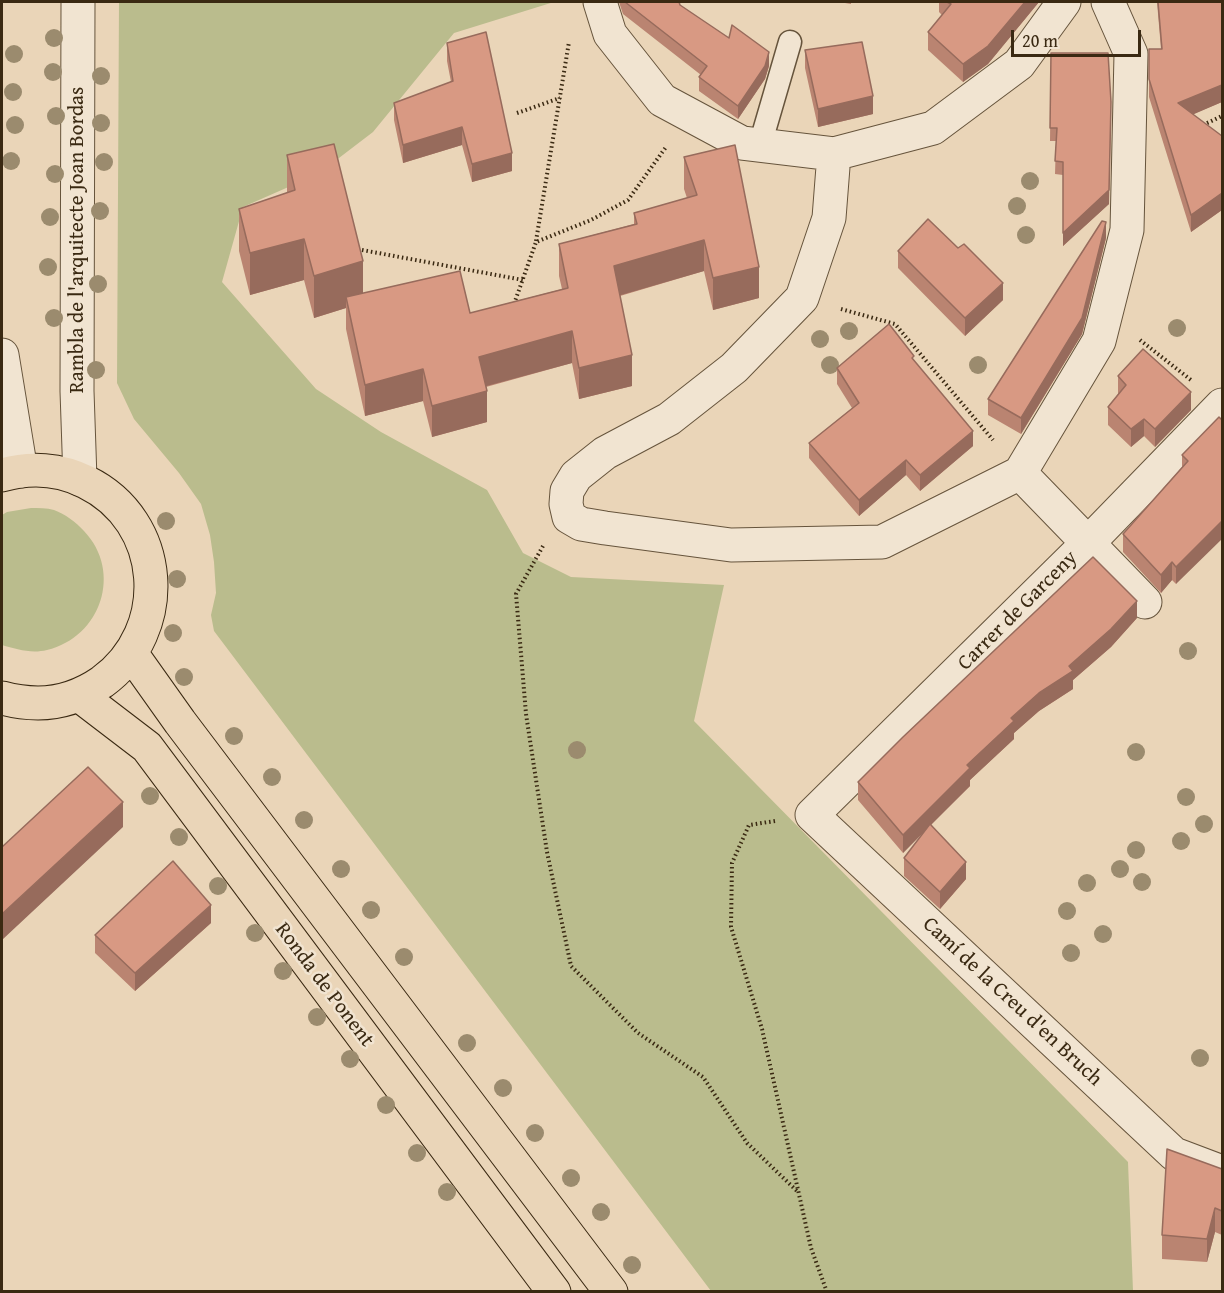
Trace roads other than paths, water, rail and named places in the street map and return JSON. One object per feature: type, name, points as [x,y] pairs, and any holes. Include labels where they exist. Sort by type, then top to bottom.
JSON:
[{"type":"main road","points":[[2,698],[39,704],[79,695],[107,678],[131,653],[140,638],[150,605],[151,571],[147,554],[141,538],[122,509],[96,487],[80,479],[51,471],[11,473]]},
{"type":"main road","points":[[131,653],[187,732],[611,1292]]},
{"type":"main road","name":"Ronda de Ponent","points":[[79,695],[147,747],[554,1292]]},
{"type":"street","name":"Rambla de l'arquitecte Joan Bordas","points":[[78,2],[77,391],[80,479]]},
{"type":"street","points":[[600,2],[610,34],[662,99],[742,143],[834,154],[933,128],[1019,64],[1064,2]]},
{"type":"street","points":[[834,154],[830,218],[802,298],[724,375],[669,419],[605,453],[576,476],[567,491],[566,504],[569,517],[581,524],[731,545],[882,542],[1020,473],[1099,341],[1128,230],[1131,54],[1108,2]]},
{"type":"street","points":[[2,355],[11,473]]},
{"type":"street","name":"Carrer de Garceny","points":[[812,815],[1088,543],[1222,405]]},
{"type":"street","points":[[1020,473],[1145,602]]},
{"type":"street","name":"Camí de la Creu d'en Bruch","points":[[812,815],[1174,1154],[1222,1172]]},
{"type":"lane","points":[[760,145],[790,42]]}]
